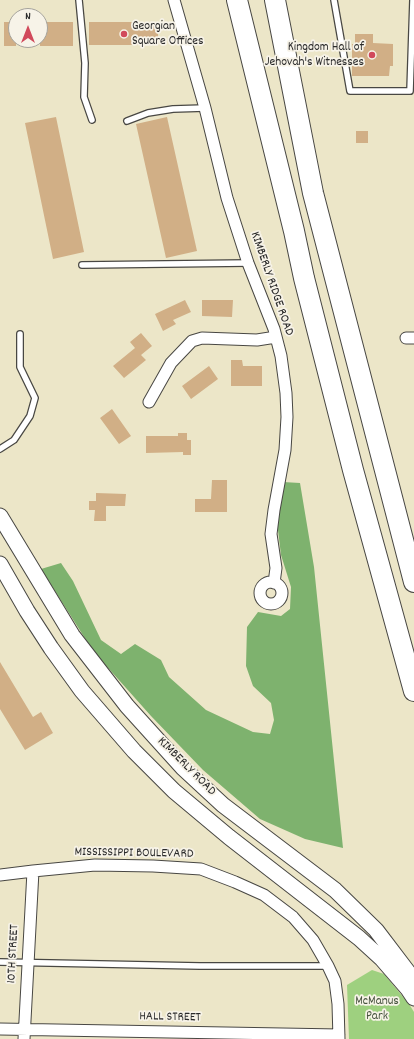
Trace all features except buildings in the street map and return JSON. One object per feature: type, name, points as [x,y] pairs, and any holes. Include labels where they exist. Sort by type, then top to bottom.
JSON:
[{"type":"highway","points":[[237,0],[294,231],[304,278],[347,447],[414,691]]},
{"type":"highway","points":[[240,0],[251,60]]},
{"type":"highway","points":[[275,0],[313,193],[414,582]]},
{"type":"main road","name":"KIMBERLY ROAD","points":[[0,516],[72,635],[127,706],[183,768],[223,805],[334,890],[376,930],[414,980]]},
{"type":"main road","name":"KIMBERLY ROAD","points":[[0,564],[27,611],[51,648],[82,691],[134,751],[174,791],[229,837],[359,938],[382,959],[414,998]]},
{"type":"street","name":"KIMBERLY RIDGE ROAD","points":[[174,0],[205,108],[227,198],[248,263],[274,329],[286,393],[287,417],[285,450],[271,534],[276,568],[274,583]]},
{"type":"street","points":[[149,402],[172,363],[192,341],[202,338],[257,340],[276,337]]},
{"type":"street","name":"MISSISSIPPI BOULEVARD","points":[[0,875],[95,865],[201,869],[264,895],[293,917],[313,940],[328,966],[334,981],[337,996],[339,1037]]},
{"type":"street","name":"10TH STREET","points":[[24,1034],[33,871]]},
{"type":"street","name":"HALL STREET","points":[[0,1029],[24,1034],[339,1037]]},
{"type":"lane","points":[[79,0],[85,63],[84,97],[92,120]]},
{"type":"lane","points":[[334,0],[350,91],[410,91],[413,0]]},
{"type":"lane","points":[[127,121],[148,113],[173,109],[205,108]]},
{"type":"lane","points":[[82,265],[248,263]]},
{"type":"lane","points":[[0,449],[14,440],[30,416],[35,398],[20,367],[20,334]]},
{"type":"lane","points":[[0,962],[208,966],[328,966]]},
{"type":"green space","points":[[283,482],[300,483],[314,567],[343,848],[305,839],[260,819],[203,770],[151,716],[93,651],[41,569],[61,563],[73,581],[101,640],[121,654],[135,644],[161,660],[169,677],[206,710],[253,732],[270,734],[274,720],[271,703],[253,686],[246,666],[247,627],[258,612],[281,616],[290,609],[291,587],[281,555],[277,522]]},
{"type":"green space","name":"McManus Park","points":[[372,970],[384,974],[414,1012],[414,1039],[349,1039],[347,985]]},
{"type":"place","name":"Georgian Square Offices","points":[[124,34]]},
{"type":"place","name":"Kingdom Hall of Jehovah's Witnesses","points":[[372,55]]}]
